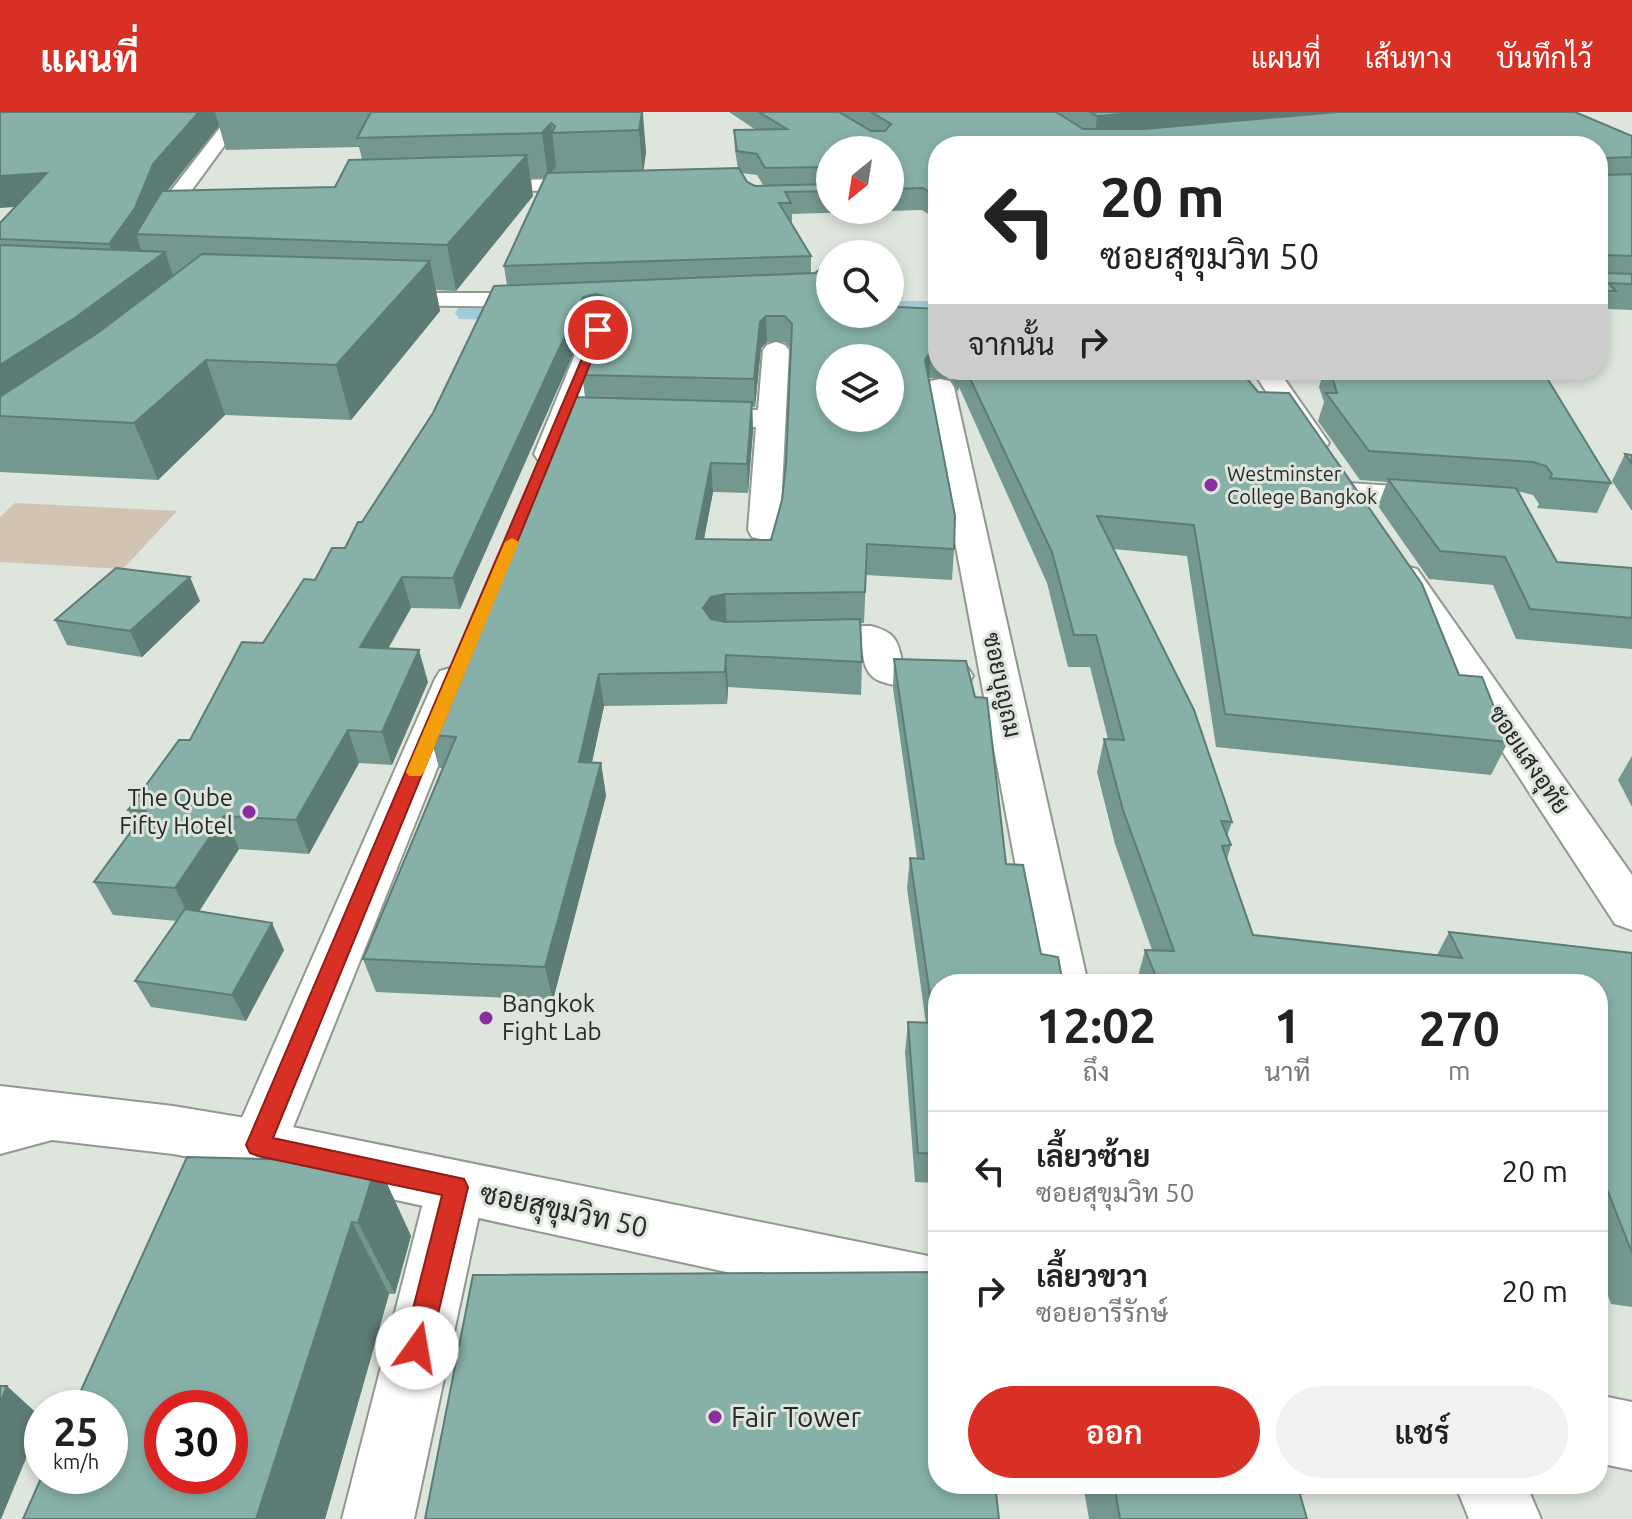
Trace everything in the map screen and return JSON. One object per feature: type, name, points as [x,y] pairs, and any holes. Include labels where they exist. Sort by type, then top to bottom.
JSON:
[{"type":"main road","points":[[146,266],[160,242],[176,197],[231,123],[259,125]]},
{"type":"main road","points":[[454,187],[624,183]]},
{"type":"main road","points":[[176,197],[206,196]]},
{"type":"main road","points":[[347,299],[483,302],[586,315],[582,413],[535,486]]},
{"type":"main road","points":[[764,530],[776,350]]},
{"type":"main road","name":"ซอยแสงอุทัย","points":[[1272,380],[1632,912]]},
{"type":"main road","name":"ซอยบุญถม","points":[[940,387],[1061,974]]},
{"type":"main road","points":[[661,416],[771,419]]},
{"type":"main road","points":[[1348,492],[1473,501]]},
{"type":"main road","points":[[771,639],[871,637],[880,641],[884,667],[892,673],[1000,677]]},
{"type":"main road","points":[[258,1145],[467,647]]},
{"type":"main road","name":"ซอยสุขุมวิท 50","points":[[0,1110],[173,1130],[258,1145],[928,1286]]},
{"type":"main road","points":[[0,1130],[54,1117]]},
{"type":"main road","points":[[378,1519],[421,1260],[456,1187]]},
{"type":"main road","points":[[1608,1431],[1632,1436]]},
{"type":"main road","points":[[1494,1494],[1505,1519]]},
{"type":"shaded area","points":[[15,503],[177,511],[123,569],[0,562],[0,517]]},
{"type":"building","points":[[0,112],[199,112],[153,164],[135,208],[109,244],[0,239],[0,223],[47,173],[0,176]]},
{"type":"building","points":[[371,112],[642,112],[639,130],[552,133],[555,126],[551,123],[542,133],[357,138]]},
{"type":"building","points":[[759,112],[839,112],[871,131],[885,131],[891,124],[871,112],[1056,112],[1083,129],[1144,129],[1337,112],[1575,112],[1632,136],[1632,157],[1608,158],[1608,136],[928,136],[928,191],[923,188],[904,189],[904,136],[816,136],[816,167],[765,168],[757,154],[737,151],[734,130],[787,129]]},
{"type":"building","points":[[1090,112],[1146,112],[1097,116]]},
{"type":"building","points":[[527,155],[447,245],[136,234],[162,191],[335,187],[349,160]]},
{"type":"building","points":[[739,168],[747,182],[755,186],[816,184],[816,191],[785,192],[791,203],[779,203],[811,256],[504,266],[547,173]]},
{"type":"building","points":[[1632,174],[1632,256],[1608,255],[1608,175]]},
{"type":"building","points":[[0,245],[165,252],[76,317],[0,365]]},
{"type":"building","points":[[202,254],[430,261],[336,365],[206,360],[134,423],[0,416],[0,397],[99,332]]},
{"type":"building","points":[[816,272],[816,328],[904,328],[904,307],[928,308],[928,356],[925,360],[955,516],[954,549],[867,544],[865,592],[725,594],[711,597],[703,608],[711,619],[725,622],[860,619],[862,662],[726,655],[725,672],[599,674],[579,762],[601,763],[545,967],[363,959],[456,737],[430,735],[572,397],[752,402],[747,464],[711,463],[696,539],[771,540],[782,500],[786,464],[792,324],[785,316],[766,316],[760,322],[754,379],[582,375],[611,305],[606,297],[596,294],[583,297],[453,578],[402,577],[360,647],[419,650],[382,732],[348,730],[296,820],[224,816],[175,888],[94,882],[146,811],[128,810],[179,740],[190,740],[242,642],[263,643],[304,579],[315,580],[332,548],[345,548],[358,522],[362,522],[433,413],[494,286]]},
{"type":"building","points":[[1608,273],[1632,274],[1632,284],[1608,283]]},
{"type":"building","points":[[971,380],[1248,380],[1258,392],[1289,393],[1422,584],[1459,675],[1482,677],[1508,742],[1225,714],[1194,525],[1097,516],[1194,710],[1232,822],[1221,821],[1231,845],[1222,846],[1253,935],[1462,958],[1449,932],[1632,953],[1632,1253],[1608,1192],[1608,974],[1155,974],[1145,950],[1174,951],[1123,810],[1104,739],[1124,740],[1096,635],[1074,635],[1052,552]]},
{"type":"building","points":[[1333,380],[1548,380],[1611,483],[1550,478],[1552,474],[1546,466],[1533,462],[1369,451],[1326,393],[1337,393]]},
{"type":"building","points":[[1388,479],[1516,488],[1557,562],[1632,568],[1632,618],[1530,609],[1505,557],[1440,551]]},
{"type":"building","points":[[116,568],[190,577],[130,631],[55,620]]},
{"type":"building","points":[[894,659],[966,661],[975,697],[987,698],[1006,864],[1023,865],[1041,954],[1058,957],[1061,974],[928,974],[928,982],[910,858],[924,859]]},
{"type":"building","points":[[185,909],[272,923],[232,995],[135,981]]},
{"type":"building","points":[[908,1022],[928,1023],[928,1154],[918,1153]]},
{"type":"building","points":[[187,1157],[377,1162],[358,1223],[352,1222],[256,1519],[23,1519],[34,1494],[128,1494],[128,1390],[81,1390]]},
{"type":"building","name":"Fair Tower","points":[[928,1272],[928,1494],[996,1494],[999,1519],[425,1519],[473,1275]]},
{"type":"building","points":[[0,1386],[7,1386],[0,1403]]},
{"type":"building","points":[[1116,1494],[1300,1494],[1307,1519],[1120,1519]]},
{"type":"waterway","points":[[904,309],[928,309]]},
{"type":"waterway","points":[[469,313],[547,313]]},
{"type":"slow traffic","points":[[415,772],[512,542]]},
{"type":"place","name":"Westminster College Bangkok","points":[[1211,485]]},
{"type":"place","name":"The Qube Fifty Hotel","points":[[249,812]]},
{"type":"place","name":"Bangkok Fight Lab","points":[[486,1018]]},
{"type":"place","name":"Fair Tower","points":[[715,1417]]},
{"type":"route","points":[[417,1348],[456,1187],[258,1145],[566,413],[598,330]]}]
